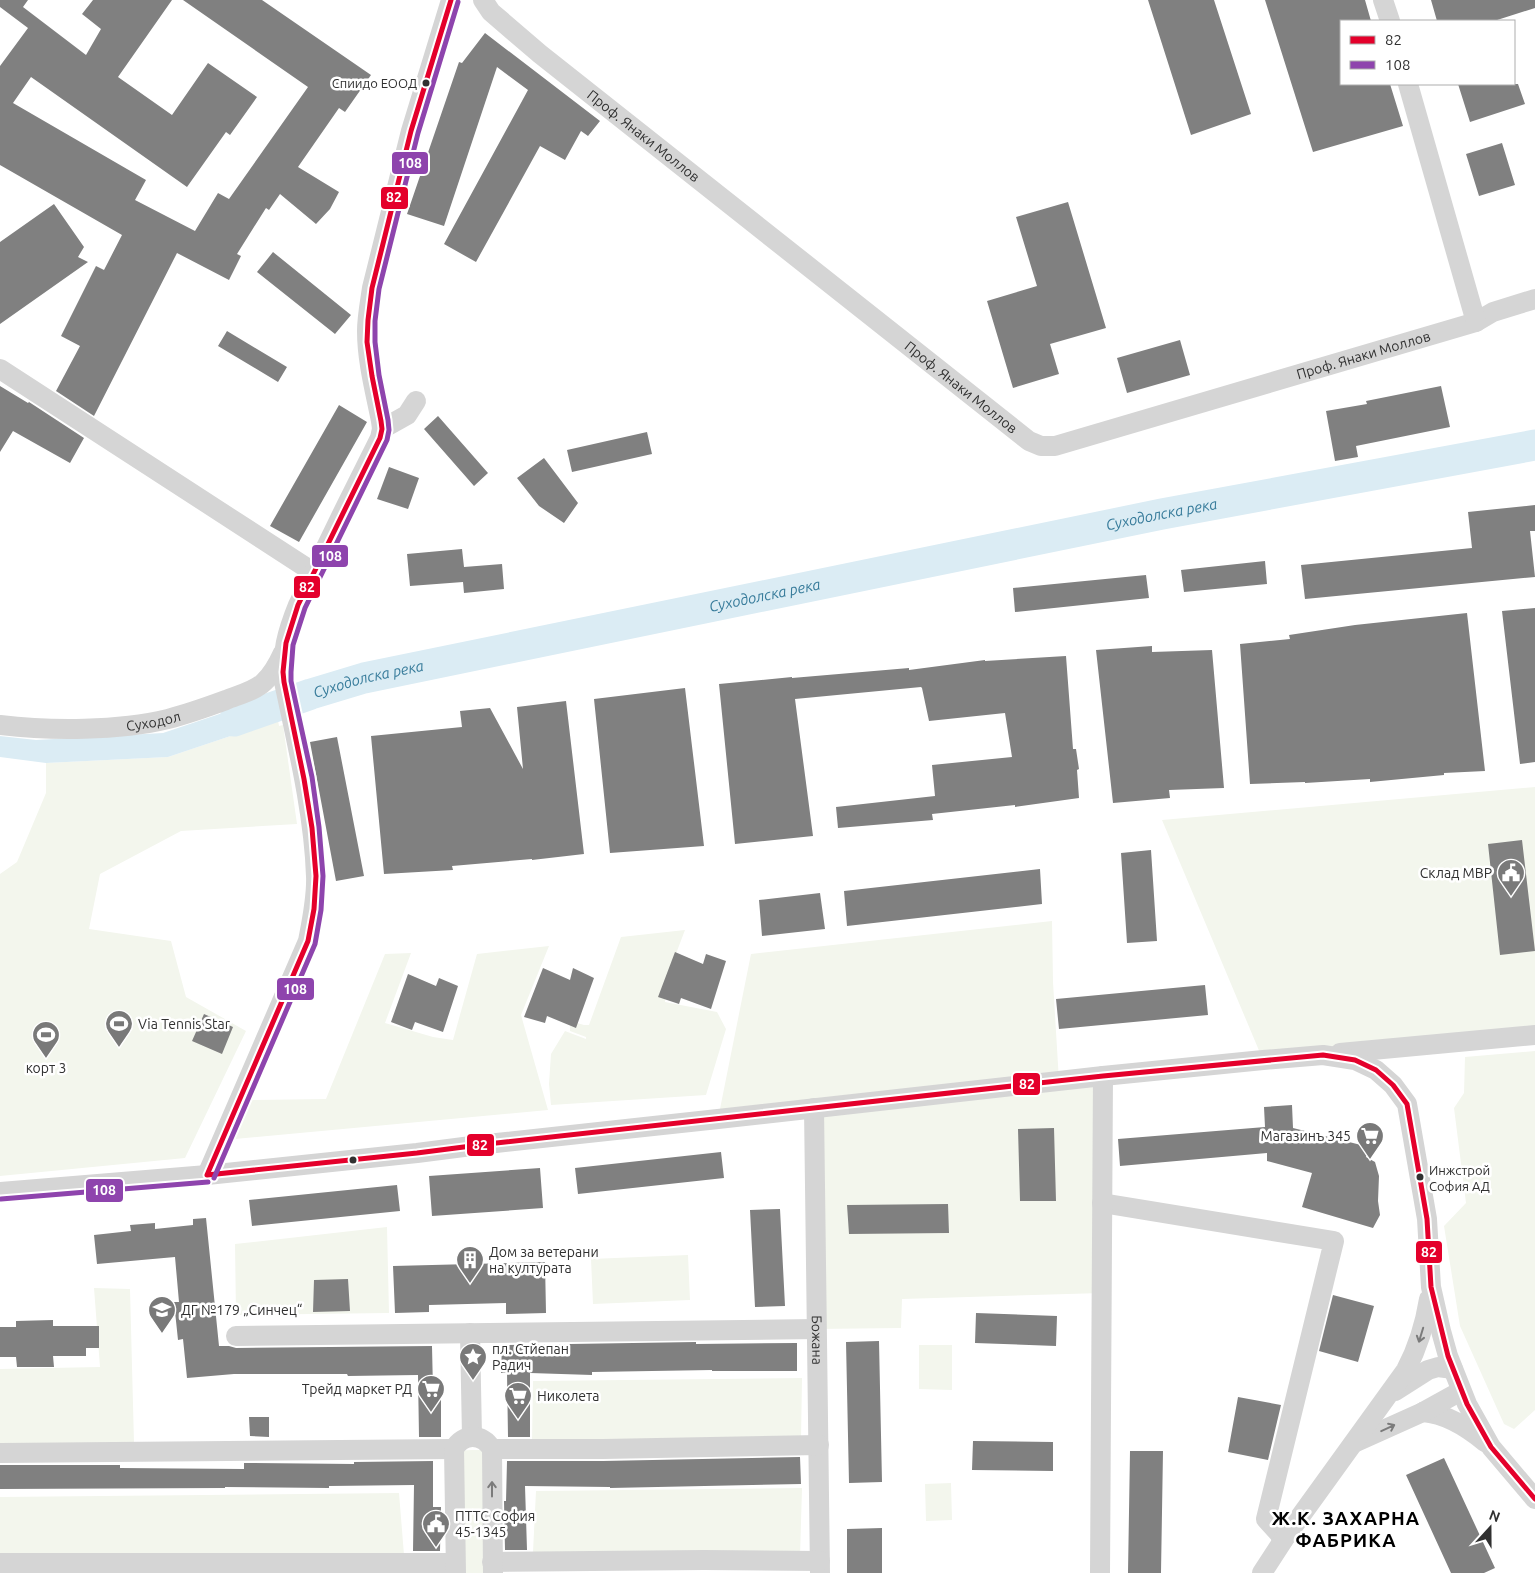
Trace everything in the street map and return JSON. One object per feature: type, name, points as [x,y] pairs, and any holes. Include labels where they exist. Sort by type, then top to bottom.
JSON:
[{"type":"street","points":[[207,1175],[308,941],[312,922],[316,877],[310,819],[284,682],[283,653],[293,618],[313,572],[380,438],[382,429],[368,350],[367,330],[372,288],[411,131],[451,0]]},
{"type":"street","name":"Проф. Янаки Моллов","points":[[483,0],[491,12],[540,54],[1029,442],[1041,446],[1055,446],[1476,322],[1493,312],[1535,299]]},
{"type":"street","points":[[1383,0],[1390,20]]},
{"type":"street","points":[[1408,85],[1476,322]]},
{"type":"street","points":[[0,369],[313,572]]},
{"type":"street","points":[[382,429],[407,415],[416,401]]},
{"type":"street","name":"Суходол","points":[[0,725],[51,729],[131,725],[168,719],[216,704],[251,690],[263,683],[274,670],[283,653]]},
{"type":"street","points":[[0,1192],[207,1175],[1103,1076],[1535,1035]]},
{"type":"street","points":[[1323,1055],[1355,1060],[1376,1070],[1393,1085],[1407,1104],[1427,1219],[1431,1287],[1441,1331],[1461,1390],[1491,1447]]},
{"type":"street","points":[[1100,1573],[1103,1076]]},
{"type":"street","name":"Божана","points":[[814,1108],[820,1567]]},
{"type":"street","points":[[1102,1203],[1334,1241],[1266,1519],[1284,1539]]},
{"type":"street","points":[[1262,1573],[1284,1539],[1406,1370],[1425,1324],[1431,1287]]},
{"type":"street","points":[[236,1336],[816,1329]]},
{"type":"street","points":[[470,1333],[472,1437]]},
{"type":"street","points":[[1387,1396],[1428,1370],[1438,1367],[1453,1369]]},
{"type":"street","points":[[1352,1444],[1423,1412],[1461,1390]]},
{"type":"street","points":[[1423,1412],[1437,1413],[1470,1430],[1491,1447],[1535,1498]]},
{"type":"street","points":[[0,1563],[455,1568],[454,1449],[462,1439],[472,1437],[480,1438],[487,1442],[492,1449],[493,1567],[694,1560],[820,1567]]},
{"type":"street","points":[[492,1449],[819,1445]]},
{"type":"street","points":[[0,1453],[454,1449]]},
{"type":"shaded area","points":[[273,696],[278,720],[168,757],[46,763],[0,757],[0,736],[36,740],[163,733]]},
{"type":"shaded area","points":[[278,720],[279,726],[283,725],[297,824],[181,831],[100,874],[89,929],[171,941],[186,997],[246,1031],[185,1158],[0,1176],[0,874],[17,862],[46,793],[46,763],[168,757]]},
{"type":"shaded area","points":[[1535,787],[1535,1035],[1263,1060],[1162,820]]},
{"type":"shaded area","points":[[1052,921],[1053,982],[1059,1081],[1103,1076],[1102,1293],[902,1299],[901,1328],[816,1329],[814,1108],[718,1119],[751,954]]},
{"type":"shaded area","points":[[685,930],[666,980],[665,1002],[717,1012],[726,1029],[706,1095],[551,1105],[549,1084],[551,1054],[565,1031],[586,1039],[586,1037],[570,1031],[570,1021],[589,1025],[621,937]]},
{"type":"shaded area","points":[[549,946],[521,1015],[548,1110],[235,1139],[252,1100],[326,1099],[385,954],[411,953],[385,1023],[433,1037],[453,1040],[477,954]]},
{"type":"shaded area","points":[[1535,1051],[1535,1410],[1514,1429],[1504,1424],[1460,1326],[1444,1226],[1466,1203],[1454,1108],[1464,1093],[1465,1057]]},
{"type":"shaded area","points":[[387,1227],[389,1313],[236,1315],[235,1244]]},
{"type":"shaded area","points":[[688,1255],[690,1300],[593,1304],[591,1259]]},
{"type":"shaded area","points":[[94,1288],[130,1289],[134,1443],[0,1443],[0,1369],[100,1367]]},
{"type":"shaded area","points":[[919,1345],[952,1345],[952,1390],[919,1389]]},
{"type":"shaded area","points":[[802,1378],[801,1440],[532,1442],[533,1381]]},
{"type":"shaded area","points":[[488,1450],[493,1573],[457,1573],[455,1451]]},
{"type":"shaded area","points":[[951,1483],[952,1520],[926,1521],[925,1484]]},
{"type":"shaded area","points":[[802,1488],[800,1557],[533,1552],[536,1491]]},
{"type":"shaded area","points":[[399,1493],[404,1555],[0,1556],[0,1497]]},
{"type":"building","points":[[0,0],[28,0],[23,7],[86,55],[101,29],[82,14],[93,0],[172,0],[118,77],[172,115],[208,63],[257,97],[230,135],[226,132],[187,187],[31,77],[13,103],[146,180],[135,200],[195,231],[218,193],[229,199],[308,87],[183,0],[262,0],[371,75],[345,112],[339,108],[298,167],[339,192],[330,209],[316,224],[280,194],[269,210],[266,208],[237,254],[241,256],[229,280],[177,253],[94,416],[56,391],[80,346],[61,336],[96,266],[104,270],[122,235],[0,165],[0,66],[28,28],[0,7]]},
{"type":"building","points":[[1148,0],[1214,0],[1251,114],[1191,135]]},
{"type":"building","points":[[1265,0],[1365,0],[1371,20],[1340,20],[1340,85],[1390,85],[1403,126],[1313,152]]},
{"type":"building","points":[[1431,0],[1535,0],[1535,8],[1497,20],[1437,20]]},
{"type":"building","points":[[485,33],[600,121],[588,136],[581,131],[565,160],[540,146],[476,262],[444,244],[528,90],[497,67],[444,226],[407,214],[459,62],[462,63]]},
{"type":"building","points":[[1518,84],[1525,104],[1470,122],[1458,85]]},
{"type":"building","points":[[1502,143],[1515,185],[1479,196],[1466,154]]},
{"type":"building","points":[[1068,202],[1106,328],[1050,344],[1059,374],[1013,388],[987,301],[1037,286],[1016,217]]},
{"type":"building","points":[[54,204],[84,247],[78,257],[88,262],[0,324],[0,242]]},
{"type":"building","points":[[273,252],[351,315],[335,334],[257,272]]},
{"type":"building","points":[[227,331],[287,367],[278,382],[218,346]]},
{"type":"building","points":[[1180,340],[1190,375],[1127,393],[1117,358]]},
{"type":"building","points":[[0,386],[29,402],[84,438],[70,463],[13,431],[0,452]]},
{"type":"building","points":[[1441,386],[1450,427],[1356,446],[1358,457],[1335,461],[1326,411],[1367,404],[1366,401]]},
{"type":"building","points":[[339,405],[367,422],[299,542],[270,526]]},
{"type":"building","points":[[438,416],[488,473],[474,486],[424,429]]},
{"type":"building","points":[[647,432],[652,454],[572,472],[567,450]]},
{"type":"building","points":[[544,458],[578,503],[564,523],[539,506],[517,478]]},
{"type":"building","points":[[389,467],[419,478],[408,509],[377,499]]},
{"type":"building","points":[[1535,505],[1535,531],[1530,531],[1535,577],[1305,599],[1301,565],[1472,548],[1468,512]]},
{"type":"building","points":[[462,549],[464,567],[502,564],[504,589],[464,593],[463,582],[410,586],[407,554]]},
{"type":"building","points":[[1265,561],[1267,584],[1184,592],[1181,570]]},
{"type":"building","points":[[1146,575],[1149,598],[1015,612],[1013,588]]},
{"type":"building","points":[[1535,608],[1535,762],[1520,764],[1502,611]]},
{"type":"building","points":[[1467,613],[1485,771],[1444,773],[1444,775],[1370,782],[1370,779],[1250,784],[1240,644],[1290,639],[1289,635],[1355,625]]},
{"type":"building","points":[[1152,646],[1152,652],[1212,650],[1224,788],[1169,790],[1170,798],[1113,803],[1096,650]]},
{"type":"building","points":[[1066,656],[1073,749],[1076,749],[1079,769],[1077,770],[1079,798],[1015,807],[1015,805],[932,814],[933,820],[838,828],[836,807],[935,796],[932,765],[1012,757],[1005,713],[929,721],[921,687],[795,699],[813,836],[735,844],[719,684],[909,668],[909,670],[985,660]]},
{"type":"building","points":[[685,688],[704,846],[610,853],[594,699]]},
{"type":"building","points":[[566,701],[584,854],[452,866],[453,870],[384,874],[371,736],[462,727],[460,711],[490,708],[523,769],[517,707]]},
{"type":"building","points":[[337,737],[364,876],[336,881],[310,742]]},
{"type":"building","name":"Склад МВР","points":[[1522,840],[1535,951],[1500,955],[1488,844]]},
{"type":"building","points":[[1151,850],[1157,941],[1127,943],[1121,853]]},
{"type":"building","points":[[1040,869],[1042,904],[847,926],[844,891]]},
{"type":"building","points":[[820,893],[825,929],[762,936],[759,900]]},
{"type":"building","points":[[675,952],[703,964],[706,954],[726,961],[711,1009],[681,998],[679,1004],[658,997]]},
{"type":"building","points":[[543,968],[570,980],[573,968],[594,978],[576,1028],[547,1016],[545,1023],[524,1017]]},
{"type":"building","points":[[408,974],[436,986],[439,978],[458,986],[443,1032],[415,1022],[412,1030],[391,1022]]},
{"type":"building","points":[[1205,985],[1208,1015],[1059,1029],[1056,999]]},
{"type":"building","points":[[204,1014],[233,1027],[222,1054],[192,1041]]},
{"type":"building","points":[[1292,1105],[1293,1128],[1369,1147],[1366,1157],[1375,1162],[1379,1176],[1378,1201],[1380,1215],[1373,1228],[1302,1207],[1312,1173],[1267,1161],[1267,1153],[1120,1166],[1118,1139],[1265,1127],[1264,1107]]},
{"type":"building","points":[[1054,1128],[1056,1201],[1020,1201],[1018,1129]]},
{"type":"building","points":[[721,1152],[724,1178],[578,1194],[575,1168]]},
{"type":"building","points":[[540,1168],[543,1208],[432,1216],[429,1176]]},
{"type":"building","points":[[397,1185],[400,1211],[252,1226],[249,1200]]},
{"type":"building","points":[[948,1204],[949,1233],[849,1234],[847,1205]]},
{"type":"building","points":[[780,1209],[785,1306],[755,1307],[750,1210]]},
{"type":"building","points":[[206,1218],[219,1346],[236,1348],[432,1346],[433,1390],[441,1390],[441,1437],[419,1437],[418,1375],[234,1374],[187,1378],[183,1339],[178,1340],[174,1302],[179,1302],[175,1257],[97,1264],[94,1235],[131,1231],[130,1225],[155,1223],[155,1229],[193,1225],[193,1219]]},
{"type":"building","name":"Дом за ветерани на културата","points":[[545,1262],[546,1313],[506,1314],[506,1303],[429,1305],[429,1312],[395,1313],[393,1266]]},
{"type":"building","points":[[348,1279],[350,1311],[313,1312],[314,1280]]},
{"type":"building","points":[[1333,1295],[1374,1306],[1358,1362],[1319,1351]]},
{"type":"building","points":[[976,1313],[1057,1316],[1056,1346],[975,1343]]},
{"type":"building","points":[[53,1320],[53,1326],[99,1326],[99,1348],[86,1348],[86,1356],[53,1356],[54,1367],[17,1367],[16,1357],[0,1357],[0,1327],[16,1327],[16,1321]]},
{"type":"building","points":[[879,1341],[882,1482],[849,1483],[846,1342]]},
{"type":"building","points":[[696,1342],[696,1344],[797,1343],[797,1371],[592,1372],[592,1375],[530,1373],[530,1437],[508,1437],[507,1373],[501,1373],[502,1345]]},
{"type":"building","points":[[1238,1397],[1281,1405],[1268,1460],[1228,1452]]},
{"type":"building","points":[[249,1417],[269,1417],[269,1437],[250,1436]]},
{"type":"building","points":[[973,1441],[1053,1442],[1053,1471],[972,1470]]},
{"type":"building","points":[[1130,1451],[1163,1451],[1161,1573],[1128,1573]]},
{"type":"building","points":[[800,1457],[801,1484],[610,1488],[525,1486],[527,1550],[505,1550],[504,1501],[506,1501],[507,1461]]},
{"type":"building","points":[[1444,1458],[1495,1568],[1484,1573],[1451,1573],[1406,1475]]},
{"type":"building","points":[[433,1461],[433,1507],[441,1507],[440,1551],[413,1551],[414,1485],[329,1486],[329,1488],[0,1489],[0,1465],[120,1465],[120,1468],[244,1469],[244,1463],[354,1464],[354,1462]]},
{"type":"building","points":[[882,1528],[882,1573],[847,1573],[847,1529]]},
{"type":"waterway","name":"Суходолска река","points":[[234,721],[364,678],[1162,514],[1535,445]]},
{"type":"transit line","name":"82","points":[[207,1175],[308,941],[314,909],[316,876],[312,828],[304,779],[284,682],[283,672],[286,643],[298,605],[380,438],[381,421],[367,342],[372,288],[411,131],[451,0]]},
{"type":"transit line","name":"108","points":[[214,1178],[315,944],[321,910],[323,876],[312,777],[291,681],[293,645],[305,608],[387,440],[388,420],[375,342],[375,321],[379,289],[418,133],[458,2]]},
{"type":"transit line","name":"82","points":[[207,1175],[1103,1076],[1323,1055],[1355,1060],[1376,1070],[1393,1085],[1407,1104],[1427,1219],[1431,1287],[1448,1356],[1467,1404],[1491,1447],[1535,1499]]},
{"type":"transit line","name":"108","points":[[1,1199],[208,1182]]},
{"type":"place","name":"Спиидо ЕООД","points":[[426,83]]},
{"type":"place","name":"Склад МВР","points":[[1511,897]]},
{"type":"place","name":"Via Tennis Star","points":[[119,1048]]},
{"type":"place","name":"корт 3","points":[[46,1059]]},
{"type":"place","name":"Магазинъ 345","points":[[1370,1160]]},
{"type":"place","name":"Инжстрой София АД","points":[[1420,1177]]},
{"type":"place","name":"Дом за ветерани на културата","points":[[470,1284]]},
{"type":"place","name":"ДГ №179 „Синчец“","points":[[162,1334]]},
{"type":"place","name":"пл. Стйепан Радич","points":[[473,1381]]},
{"type":"place","name":"Трейд маркет РД","points":[[431,1413]]},
{"type":"place","name":"Николета","points":[[518,1420]]},
{"type":"place","name":"ПТТС София 45-1345","points":[[436,1548]]},
{"type":"district","name":"Ж.К. ЗАХАРНА ФАБРИКА","points":[[1346,1529]]}]
